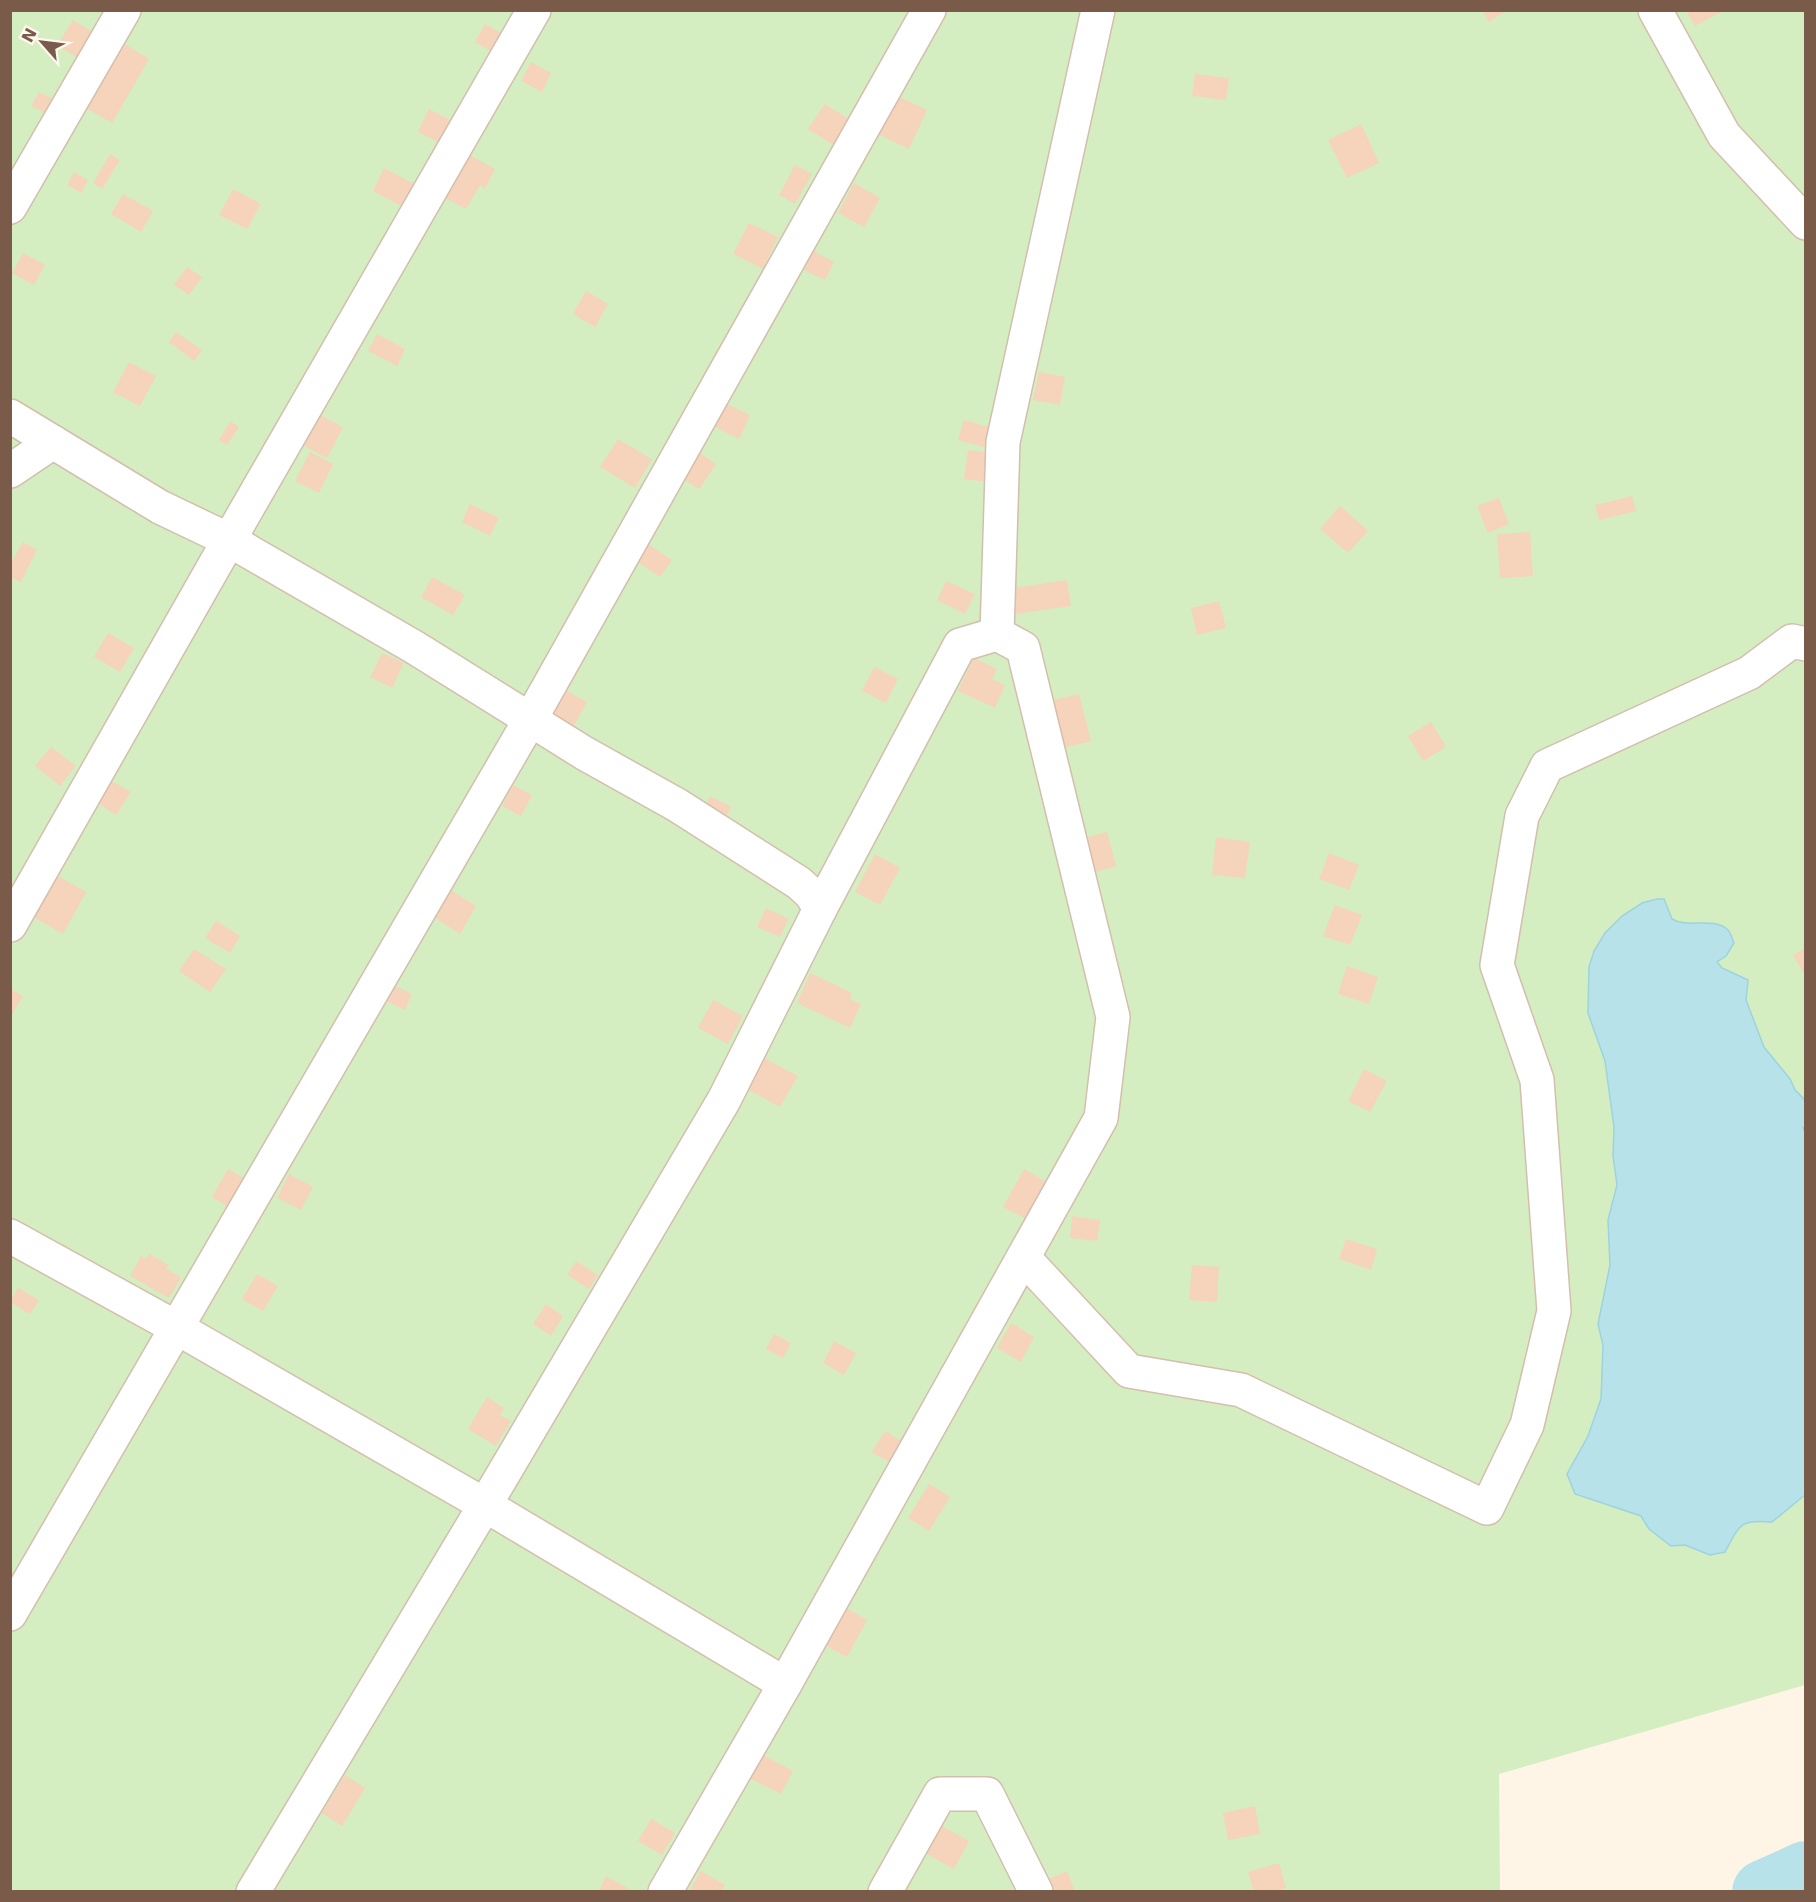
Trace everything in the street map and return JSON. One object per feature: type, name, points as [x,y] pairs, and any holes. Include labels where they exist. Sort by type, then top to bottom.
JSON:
[{"type":"lane","points":[[10,207],[124,10]]},
{"type":"lane","points":[[10,925],[534,10]]},
{"type":"lane","points":[[10,1614],[530,720],[929,10]]},
{"type":"lane","points":[[997,634],[1003,442],[1098,10]]},
{"type":"lane","points":[[1655,10],[1724,135],[1806,223]]},
{"type":"lane","points":[[10,416],[160,507],[229,540],[414,647],[530,720],[677,805],[799,883],[811,894],[820,909]]},
{"type":"lane","points":[[10,471],[53,442]]},
{"type":"lane","points":[[253,1892],[724,1100],[820,909],[960,645],[997,634],[1023,648],[1113,1017],[1101,1118],[785,1683],[665,1892]]},
{"type":"lane","points":[[1024,1258],[1129,1371],[1241,1390],[1488,1508],[1527,1425],[1554,1311],[1537,1080],[1497,965],[1522,816],[1547,766],[1749,672],[1792,641],[1806,644]]},
{"type":"lane","points":[[10,1236],[177,1328],[484,1505],[785,1683]]},
{"type":"lane","points":[[885,1892],[940,1794],[987,1794],[1036,1892]]},
{"type":"green space","points":[[11,11],[1805,11],[1805,1685],[1499,1774],[1500,1891],[11,1892]]},
{"type":"water","points":[[1664,899],[1672,919],[1678,922],[1715,924],[1729,931],[1734,943],[1726,956],[1717,962],[1722,968],[1748,980],[1746,1000],[1764,1047],[1790,1079],[1805,1103],[1805,1495],[1772,1522],[1753,1522],[1742,1526],[1725,1552],[1710,1555],[1685,1545],[1671,1546],[1649,1529],[1641,1516],[1575,1494],[1567,1474],[1588,1436],[1601,1399],[1603,1345],[1598,1324],[1610,1265],[1608,1220],[1617,1185],[1613,1156],[1614,1127],[1605,1061],[1588,1013],[1589,967],[1594,951],[1605,933],[1622,916],[1642,903]]},
{"type":"building","points":[[1482,10],[1507,10],[1489,22]]},
{"type":"building","points":[[1686,10],[1719,10],[1721,12],[1695,26]]},
{"type":"building","points":[[73,20],[96,34],[81,60],[57,45]]},
{"type":"building","points":[[485,24],[503,34],[492,52],[475,42]]},
{"type":"building","points":[[123,43],[149,59],[112,123],[86,108]]},
{"type":"building","points":[[531,62],[551,73],[542,92],[521,81]]},
{"type":"building","points":[[1195,74],[1229,78],[1226,100],[1192,96]]},
{"type":"building","points":[[39,92],[57,101],[50,115],[31,106]]},
{"type":"building","points":[[897,96],[927,110],[909,149],[878,134]]},
{"type":"building","points":[[825,104],[852,121],[835,146],[808,129]]},
{"type":"building","points":[[429,109],[454,122],[442,144],[418,132]]},
{"type":"building","points":[[1361,124],[1379,163],[1347,178],[1328,140]]},
{"type":"building","points":[[461,150],[495,169],[485,189],[480,185],[466,209],[445,198]]},
{"type":"building","points":[[110,154],[120,160],[102,189],[93,183]]},
{"type":"building","points":[[795,165],[812,174],[795,204],[779,195]]},
{"type":"building","points":[[384,168],[416,185],[405,208],[373,191]]},
{"type":"building","points":[[74,172],[88,180],[81,193],[67,185]]},
{"type":"building","points":[[854,183],[880,198],[864,227],[838,213]]},
{"type":"building","points":[[233,189],[261,204],[247,229],[219,215]]},
{"type":"building","points":[[123,194],[153,211],[141,232],[111,214]]},
{"type":"building","points":[[749,223],[778,237],[763,269],[733,254]]},
{"type":"building","points":[[814,251],[834,262],[825,280],[804,270]]},
{"type":"building","points":[[23,253],[45,265],[34,285],[12,273]]},
{"type":"building","points":[[187,267],[202,277],[189,295],[174,285]]},
{"type":"building","points":[[586,291],[608,304],[595,327],[573,314]]},
{"type":"building","points":[[176,332],[202,350],[194,361],[169,342]]},
{"type":"building","points":[[377,334],[405,349],[397,366],[368,351]]},
{"type":"building","points":[[129,362],[156,376],[140,406],[113,392]]},
{"type":"building","points":[[1039,372],[1065,377],[1060,405],[1033,400]]},
{"type":"building","points":[[725,403],[750,415],[739,439],[713,426]]},
{"type":"building","points":[[318,414],[343,427],[327,458],[302,445]]},
{"type":"building","points":[[964,420],[993,428],[988,448],[958,440]]},
{"type":"building","points":[[230,421],[239,427],[227,445],[219,440]]},
{"type":"building","points":[[618,439],[652,459],[635,488],[600,467]]},
{"type":"building","points":[[968,450],[992,453],[987,482],[964,479]]},
{"type":"building","points":[[697,451],[716,464],[699,489],[680,477]]},
{"type":"building","points":[[310,452],[333,464],[319,493],[295,481]]},
{"type":"building","points":[[1632,496],[1636,511],[1599,520],[1595,505]]},
{"type":"building","points":[[1499,498],[1509,524],[1488,533],[1477,506]]},
{"type":"building","points":[[470,504],[499,518],[490,536],[462,522]]},
{"type":"building","points":[[1340,506],[1368,531],[1348,553],[1320,529]]},
{"type":"building","points":[[1530,532],[1533,576],[1500,578],[1497,534]]},
{"type":"building","points":[[23,542],[37,550],[21,582],[10,577],[10,565]]},
{"type":"building","points":[[648,544],[672,560],[660,577],[636,561]]},
{"type":"building","points":[[432,577],[465,595],[453,615],[421,597]]},
{"type":"building","points":[[1067,580],[1071,606],[1016,614],[1013,588]]},
{"type":"building","points":[[946,581],[975,594],[965,614],[937,600]]},
{"type":"building","points":[[1219,601],[1226,628],[1197,635],[1191,608]]},
{"type":"building","points":[[108,633],[134,648],[120,672],[94,657]]},
{"type":"building","points":[[382,653],[404,663],[392,688],[370,677]]},
{"type":"building","points":[[974,658],[997,669],[992,679],[1005,685],[995,708],[958,691]]},
{"type":"building","points":[[874,667],[898,679],[886,703],[862,691]]},
{"type":"building","points":[[561,688],[587,702],[570,733],[544,718]]},
{"type":"building","points":[[1079,694],[1091,741],[1060,749],[1048,701]]},
{"type":"building","points":[[1431,722],[1446,747],[1423,761],[1408,736]]},
{"type":"building","points":[[51,747],[76,766],[60,786],[35,766]]},
{"type":"building","points":[[112,781],[131,792],[116,815],[98,803]]},
{"type":"building","points":[[513,785],[532,795],[521,816],[502,806]]},
{"type":"building","points":[[710,796],[731,807],[726,818],[704,808]]},
{"type":"building","points":[[1107,832],[1116,866],[1086,875],[1077,840]]},
{"type":"building","points":[[1216,837],[1250,842],[1245,878],[1212,875]]},
{"type":"building","points":[[1329,853],[1359,865],[1349,890],[1319,879]]},
{"type":"building","points":[[875,854],[900,868],[880,905],[855,892]]},
{"type":"building","points":[[54,874],[86,892],[63,934],[31,916]]},
{"type":"building","points":[[451,890],[476,906],[460,934],[434,917]]},
{"type":"building","points":[[1335,905],[1362,915],[1350,945],[1323,936]]},
{"type":"building","points":[[766,908],[789,919],[780,937],[757,927]]},
{"type":"building","points":[[216,921],[240,936],[230,953],[205,938]]},
{"type":"building","points":[[1806,948],[1806,977],[1793,955]]},
{"type":"building","points":[[194,949],[226,969],[210,992],[179,971]]},
{"type":"building","points":[[1347,966],[1378,977],[1369,1004],[1338,994]]},
{"type":"building","points":[[810,973],[852,993],[850,999],[861,1004],[850,1028],[797,1003]]},
{"type":"building","points":[[393,985],[412,994],[405,1010],[386,1001]]},
{"type":"building","points":[[10,989],[23,996],[10,1018]]},
{"type":"building","points":[[713,1000],[743,1016],[728,1044],[698,1028]]},
{"type":"building","points":[[764,1058],[798,1076],[780,1107],[747,1089]]},
{"type":"building","points":[[1364,1069],[1387,1081],[1370,1112],[1348,1101]]},
{"type":"building","points":[[228,1169],[254,1184],[238,1212],[212,1197]]},
{"type":"building","points":[[1024,1169],[1050,1184],[1030,1221],[1003,1207]]},
{"type":"building","points":[[289,1174],[313,1187],[301,1210],[277,1198]]},
{"type":"building","points":[[1072,1216],[1100,1220],[1097,1241],[1070,1238]]},
{"type":"building","points":[[1346,1239],[1377,1249],[1371,1270],[1339,1259]]},
{"type":"building","points":[[149,1254],[169,1265],[166,1269],[181,1277],[169,1298],[130,1276],[141,1256],[146,1259]]},
{"type":"building","points":[[576,1261],[598,1275],[589,1289],[567,1275]]},
{"type":"building","points":[[1192,1265],[1219,1267],[1217,1302],[1189,1300]]},
{"type":"building","points":[[257,1274],[278,1286],[263,1311],[242,1299]]},
{"type":"building","points":[[18,1288],[39,1300],[30,1314],[10,1302]]},
{"type":"building","points":[[546,1304],[563,1316],[551,1336],[533,1324]]},
{"type":"building","points":[[1011,1323],[1034,1337],[1021,1362],[997,1348]]},
{"type":"building","points":[[774,1334],[791,1343],[783,1358],[766,1349]]},
{"type":"building","points":[[834,1341],[856,1353],[844,1375],[823,1363]]},
{"type":"building","points":[[487,1397],[504,1408],[500,1415],[511,1421],[496,1446],[468,1429]]},
{"type":"building","points":[[885,1431],[908,1445],[896,1466],[872,1452]]},
{"type":"building","points":[[929,1484],[950,1497],[929,1531],[908,1518]]},
{"type":"building","points":[[841,1605],[867,1620],[847,1657],[821,1643]]},
{"type":"building","points":[[761,1754],[793,1771],[781,1794],[749,1778]]},
{"type":"building","points":[[345,1775],[365,1788],[342,1826],[322,1813]]},
{"type":"building","points":[[1255,1806],[1260,1834],[1228,1840],[1223,1813]]},
{"type":"building","points":[[651,1819],[675,1833],[662,1855],[638,1841]]},
{"type":"building","points":[[940,1825],[969,1841],[954,1869],[925,1853]]},
{"type":"building","points":[[1279,1863],[1286,1888],[1274,1892],[1254,1892],[1248,1872]]},
{"type":"building","points":[[701,1871],[725,1885],[721,1892],[689,1892]]},
{"type":"building","points":[[1067,1871],[1075,1892],[1051,1892],[1046,1880]]},
{"type":"building","points":[[606,1876],[634,1892],[598,1892]]},
{"type":"waterway","points":[[1764,1892],[1806,1873]]}]
